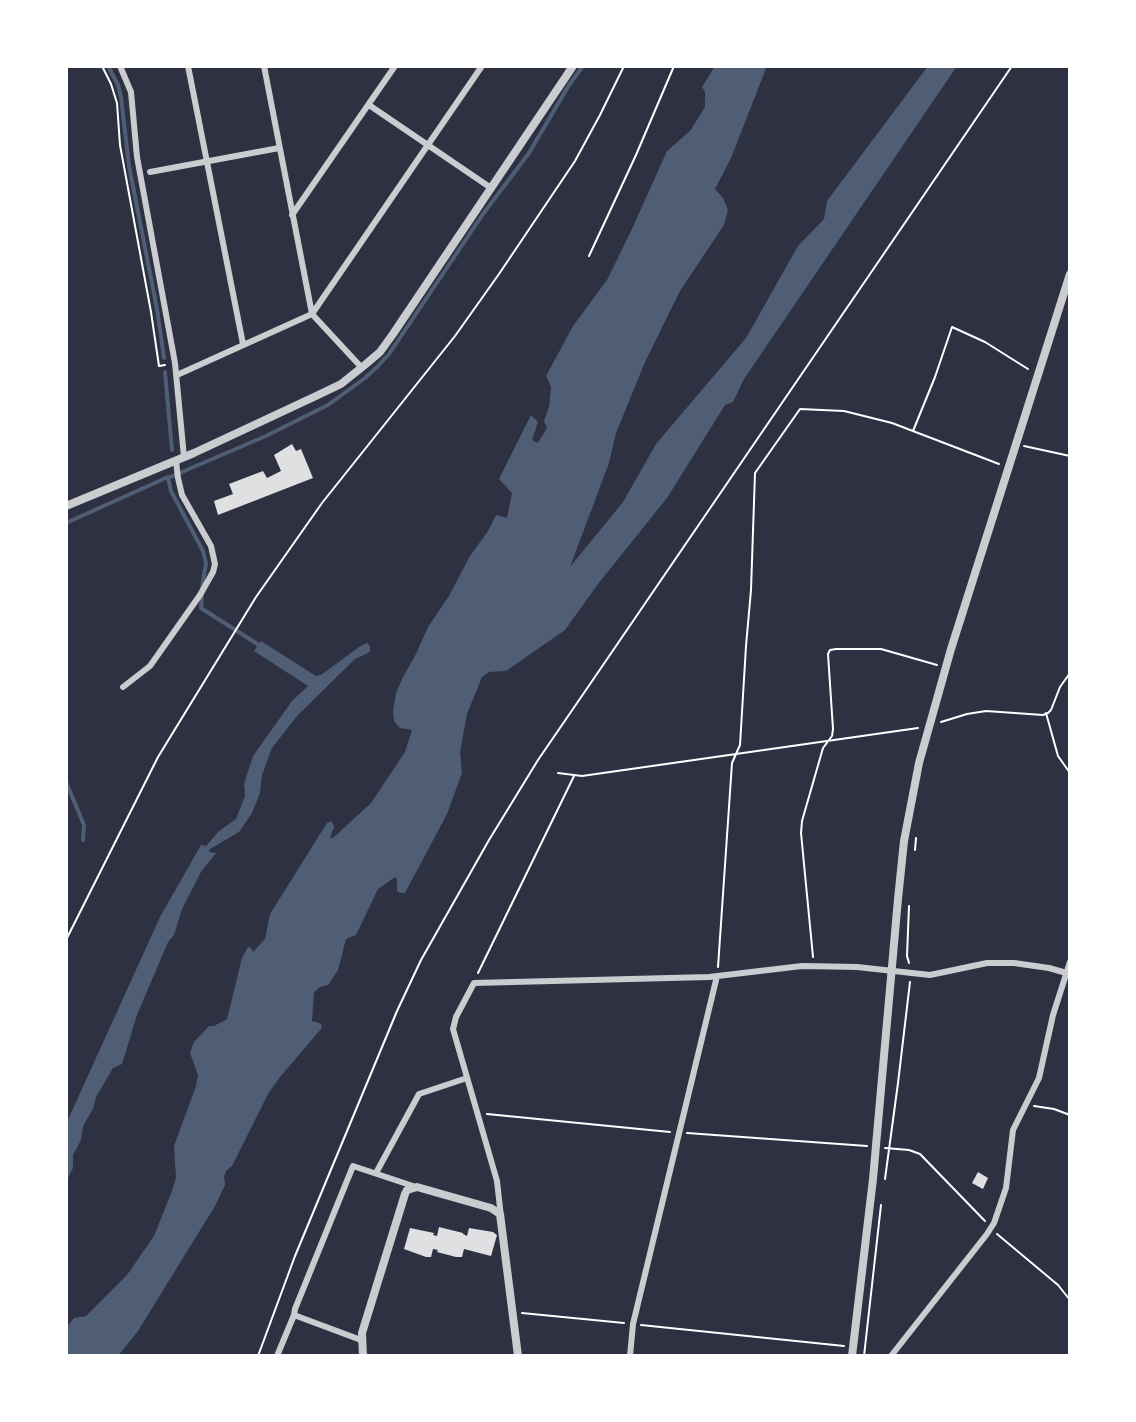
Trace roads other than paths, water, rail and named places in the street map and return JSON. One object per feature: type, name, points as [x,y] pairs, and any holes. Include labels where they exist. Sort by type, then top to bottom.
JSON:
[{"type":"street","points":[[120,66],[131,92],[133,134],[177,375],[180,459],[177,478],[182,495],[211,546],[215,564],[200,595],[150,666],[123,687]]},
{"type":"street","points":[[188,66],[243,344]]},
{"type":"street","points":[[264,66],[312,314],[362,368]]},
{"type":"street","points":[[292,216],[395,66]]},
{"type":"street","points":[[177,375],[312,314],[482,66]]},
{"type":"street","points":[[66,506],[180,459],[334,387],[362,368],[386,344],[573,66]]},
{"type":"street","points":[[369,105],[491,188]]},
{"type":"street","points":[[150,172],[279,148]]},
{"type":"street","points":[[852,1356],[876,1147],[904,841],[928,726],[1070,274]]},
{"type":"street","points":[[891,1356],[991,1228],[1006,1188],[1014,1130],[1041,1072],[1053,1015],[1070,962]]},
{"type":"street","points":[[518,1356],[497,1181],[453,1024],[474,983],[717,976],[813,966],[938,975],[976,965],[997,963],[1039,966],[1068,973]]},
{"type":"street","points":[[630,1356],[633,1324],[717,976]]},
{"type":"street","points":[[376,1173],[419,1094],[467,1078]]},
{"type":"street","points":[[277,1356],[352,1166],[491,1208],[500,1214],[501,1219]]},
{"type":"street","points":[[363,1356],[361,1340],[405,1194],[407,1190],[417,1187]]},
{"type":"street","points":[[294,1315],[361,1340]]},
{"type":"water","points":[[715,66],[767,66],[731,158],[715,189],[723,198],[728,210],[724,225],[680,291],[645,362],[616,433],[609,463],[570,567],[623,502],[656,444],[746,338],[798,246],[824,219],[827,201],[928,66],[957,66],[744,379],[733,402],[725,405],[667,498],[598,584],[565,630],[506,671],[489,672],[482,677],[467,714],[460,752],[462,773],[447,814],[405,893],[397,891],[395,877],[378,889],[356,935],[346,939],[338,970],[328,985],[314,992],[312,1021],[322,1025],[321,1029],[268,1094],[232,1166],[226,1171],[225,1185],[215,1206],[138,1331],[118,1356],[66,1356],[66,1328],[74,1318],[86,1316],[127,1275],[154,1236],[176,1178],[174,1146],[196,1086],[198,1075],[190,1053],[194,1042],[209,1026],[214,1026],[227,1019],[242,958],[248,947],[253,952],[265,939],[270,914],[327,823],[332,821],[334,827],[330,838],[333,838],[371,803],[405,752],[412,730],[400,728],[394,721],[393,711],[396,693],[403,677],[428,627],[449,596],[470,556],[488,531],[496,515],[507,518],[512,493],[499,479],[531,415],[538,422],[532,440],[538,443],[547,428],[544,421],[549,407],[551,387],[546,376],[573,326],[607,280],[667,151],[690,131],[705,107],[705,92],[702,87]]},
{"type":"water","points":[[261,641],[316,676],[321,675],[367,643],[370,646],[370,652],[355,659],[297,716],[272,748],[252,813],[239,832],[210,849],[209,852],[216,853],[201,872],[182,909],[174,935],[168,942],[137,1015],[122,1064],[113,1068],[96,1097],[93,1109],[83,1126],[81,1140],[73,1155],[73,1168],[66,1182],[66,1124],[160,917],[201,845],[206,846],[219,831],[236,819],[245,796],[244,784],[253,756],[292,701],[308,686],[254,651]]},
{"type":"waterway","points":[[108,66],[118,85],[121,97],[129,166],[157,309],[164,358]]},
{"type":"waterway","points":[[202,588],[206,563],[203,551],[171,491],[168,478],[266,436],[328,405],[379,365],[389,354],[483,214],[529,153],[569,85],[583,66]]},
{"type":"waterway","points":[[165,372],[172,450]]},
{"type":"waterway","points":[[66,523],[168,477]]},
{"type":"waterway","points":[[202,595],[201,608],[262,647]]},
{"type":"waterway","points":[[66,782],[84,825],[83,840]]}]
